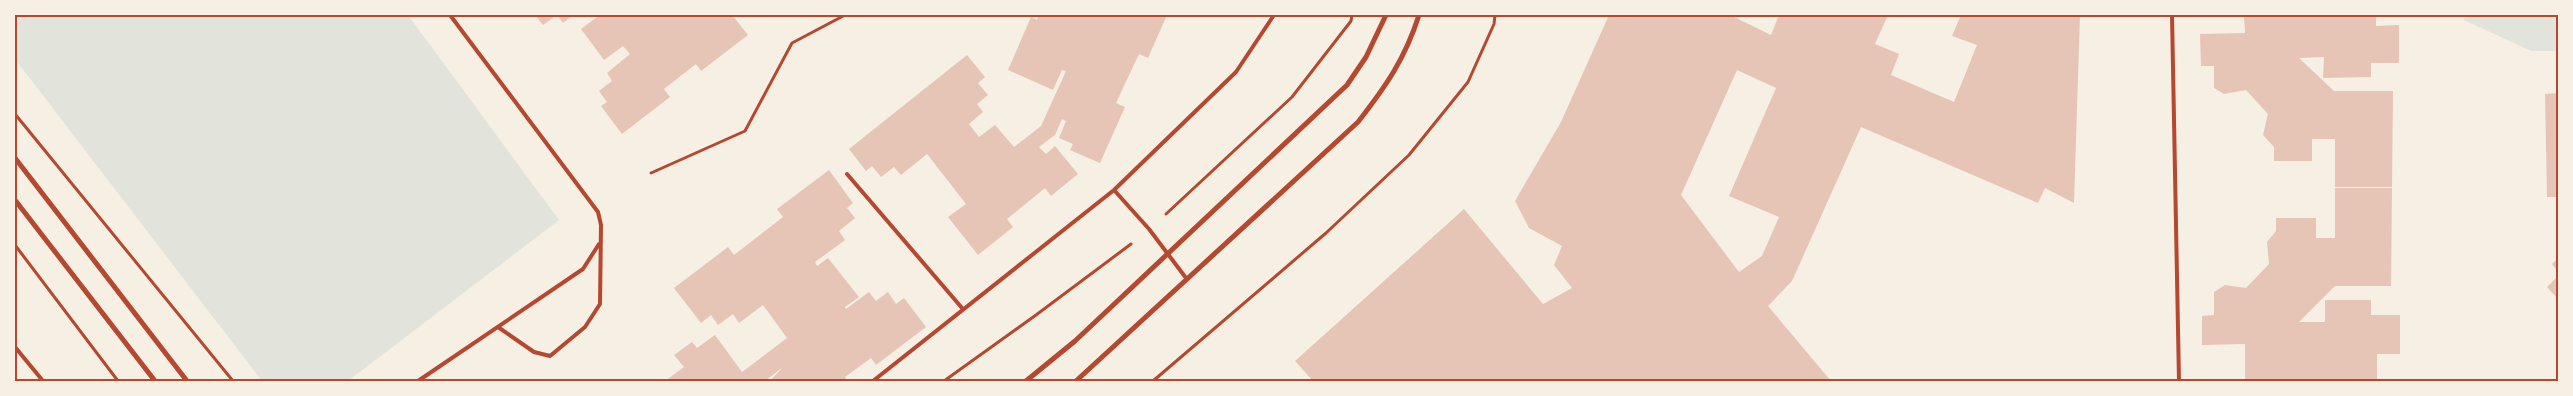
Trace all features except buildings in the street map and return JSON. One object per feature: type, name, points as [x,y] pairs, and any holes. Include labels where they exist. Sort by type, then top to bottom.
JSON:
[{"type":"street","points":[[1026,381],[1076,341],[1347,85],[1366,57],[1386,15]]},
{"type":"street","points":[[1076,381],[1358,122],[1391,80],[1407,48],[1420,15]]},
{"type":"street","points":[[15,158],[187,381]]},
{"type":"street","points":[[15,200],[155,381]]},
{"type":"lane","points":[[450,15],[598,212],[601,225],[600,304],[585,327],[550,356],[534,352],[498,327]]},
{"type":"lane","points":[[873,381],[962,308],[1114,190],[1236,72],[1274,15]]},
{"type":"lane","points":[[2172,15],[2179,381]]},
{"type":"lane","points":[[848,174],[962,308]]},
{"type":"lane","points":[[1114,190],[1186,278]]},
{"type":"lane","points":[[418,381],[583,269],[600,242]]},
{"type":"lane","points":[[15,347],[43,381]]},
{"type":"path","points":[[651,173],[746,131],[792,43],[845,15]]},
{"type":"path","points":[[1152,381],[1326,233],[1409,155],[1468,82],[1494,24],[1495,15]]},
{"type":"path","points":[[15,114],[233,381]]},
{"type":"path","points":[[15,245],[118,381]]},
{"type":"shaded area","points":[[15,15],[408,15],[559,220],[348,381],[262,381],[15,59]]},
{"type":"shaded area","points":[[2464,15],[2558,15],[2558,51],[2531,51],[2464,20]]}]
